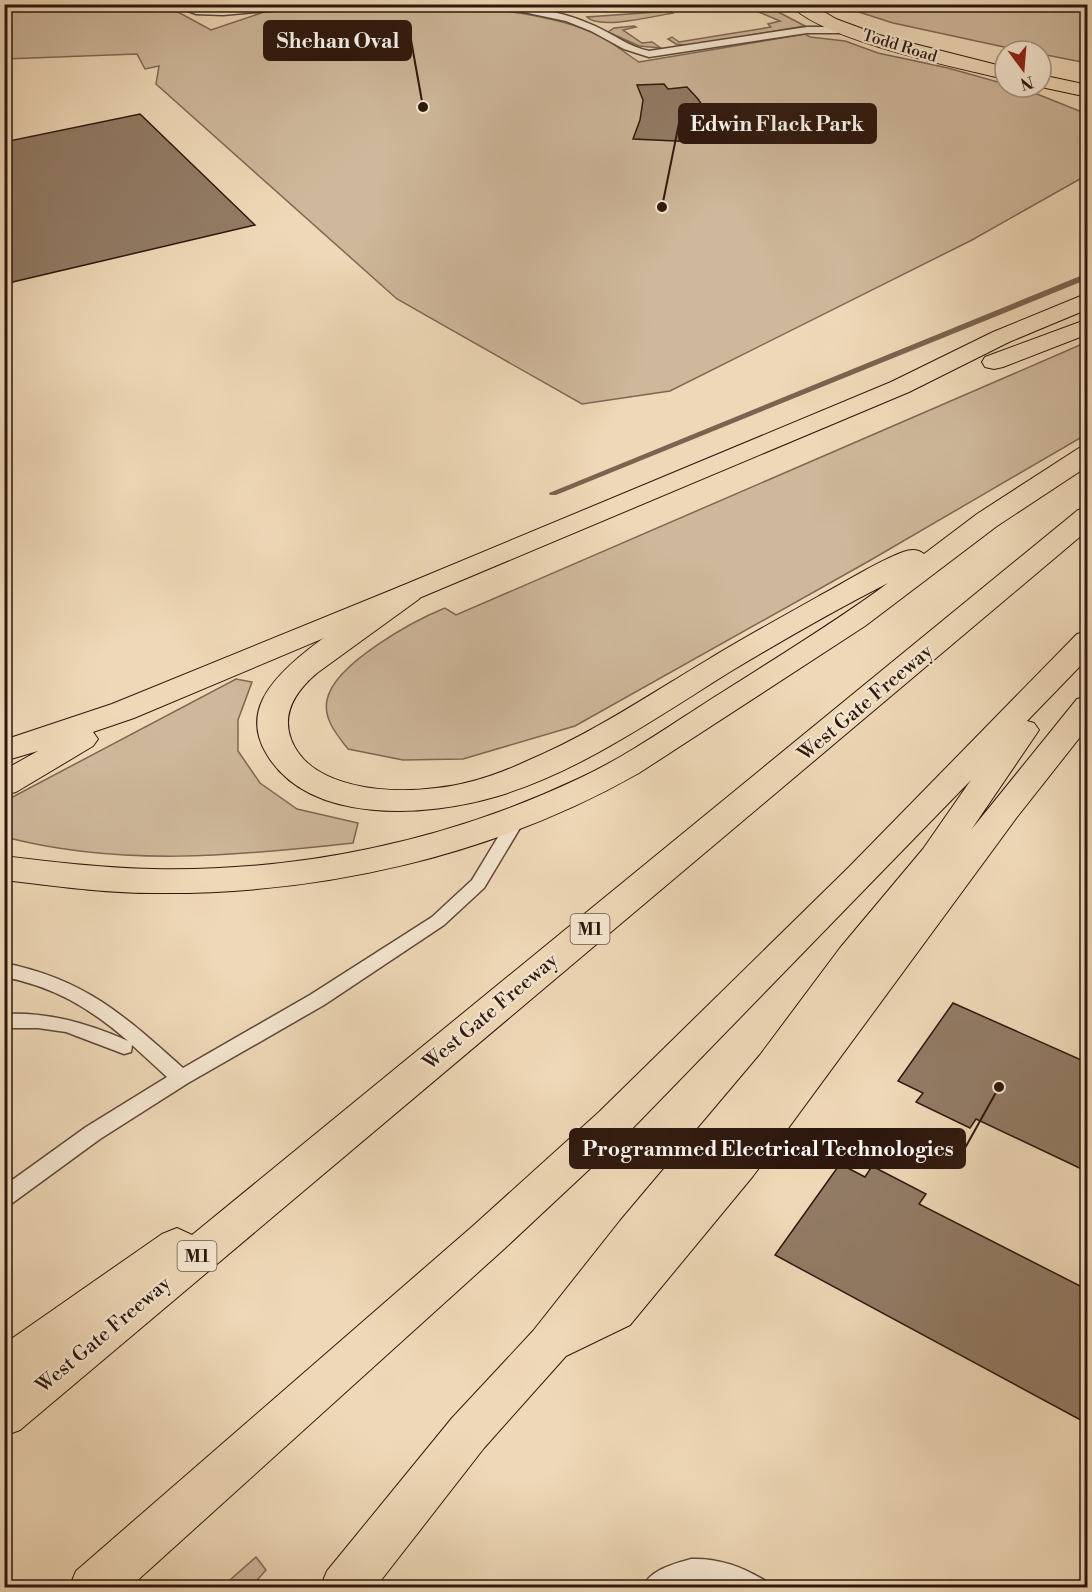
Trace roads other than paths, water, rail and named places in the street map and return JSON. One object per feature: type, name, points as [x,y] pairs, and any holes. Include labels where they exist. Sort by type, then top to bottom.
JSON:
[{"type":"main road","name":"Todd Road","points":[[799,5],[825,20],[852,30],[933,55],[993,70]]},
{"type":"main road","name":"Todd Road","points":[[799,5],[993,54]]},
{"type":"main road","points":[[1053,67],[1088,74]]},
{"type":"main road","points":[[1053,84],[1088,92]]},
{"type":"main road","points":[[4,751],[123,711],[409,593],[900,387],[970,351],[1088,300]]},
{"type":"main road","points":[[900,387],[998,361],[1088,326]]},
{"type":"main road","points":[[4,868],[78,878],[159,881],[248,878],[302,872],[395,854],[459,838],[518,818],[592,785],[652,751],[873,607],[986,521],[1088,454]]},
{"type":"main road","name":"West Gate Freeway","points":[[4,1416],[1088,516]]},
{"type":"main road","points":[[409,593],[299,671],[282,692],[274,707],[273,732],[283,757],[303,777],[322,787],[352,797],[406,802],[443,800],[499,784],[615,731],[723,664],[856,587],[986,521]]},
{"type":"main road","points":[[344,1587],[468,1433],[549,1345],[635,1233],[774,1065],[853,957],[935,857],[1084,644]]},
{"type":"main road","points":[[93,1587],[489,1237],[613,1123],[861,875],[1084,644]]},
{"type":"main road","points":[[549,1345],[615,1312],[739,1165],[880,972],[1005,808],[1088,706]]},
{"type":"main road","points":[[4,784],[78,741],[123,711]]},
{"type":"main road","name":"M1","points":[[4,1370],[389,1095]]},
{"type":"lane","points":[[174,4],[196,11],[223,12],[342,4]]},
{"type":"lane","points":[[490,4],[546,15],[596,30],[630,50],[649,54],[807,30],[852,30]]},
{"type":"lane","points":[[4,1198],[93,1132],[181,1078],[310,1005],[438,921],[478,884],[518,818]]},
{"type":"lane","points":[[4,970],[42,977],[83,996],[116,1017],[181,1078]]},
{"type":"lane","points":[[4,1021],[31,1019],[72,1025],[124,1047]]},
{"type":"lane","points":[[654,1587],[663,1579],[694,1570],[729,1574],[750,1584]]},
{"type":"waterway","points":[[553,493],[1088,276]]},
{"type":"place","name":"Shehan Oval","points":[[423,107]]},
{"type":"place","name":"Edwin Flack Park","points":[[662,207]]},
{"type":"place","name":"Programmed Electrical Technologies","points":[[999,1087]]}]
